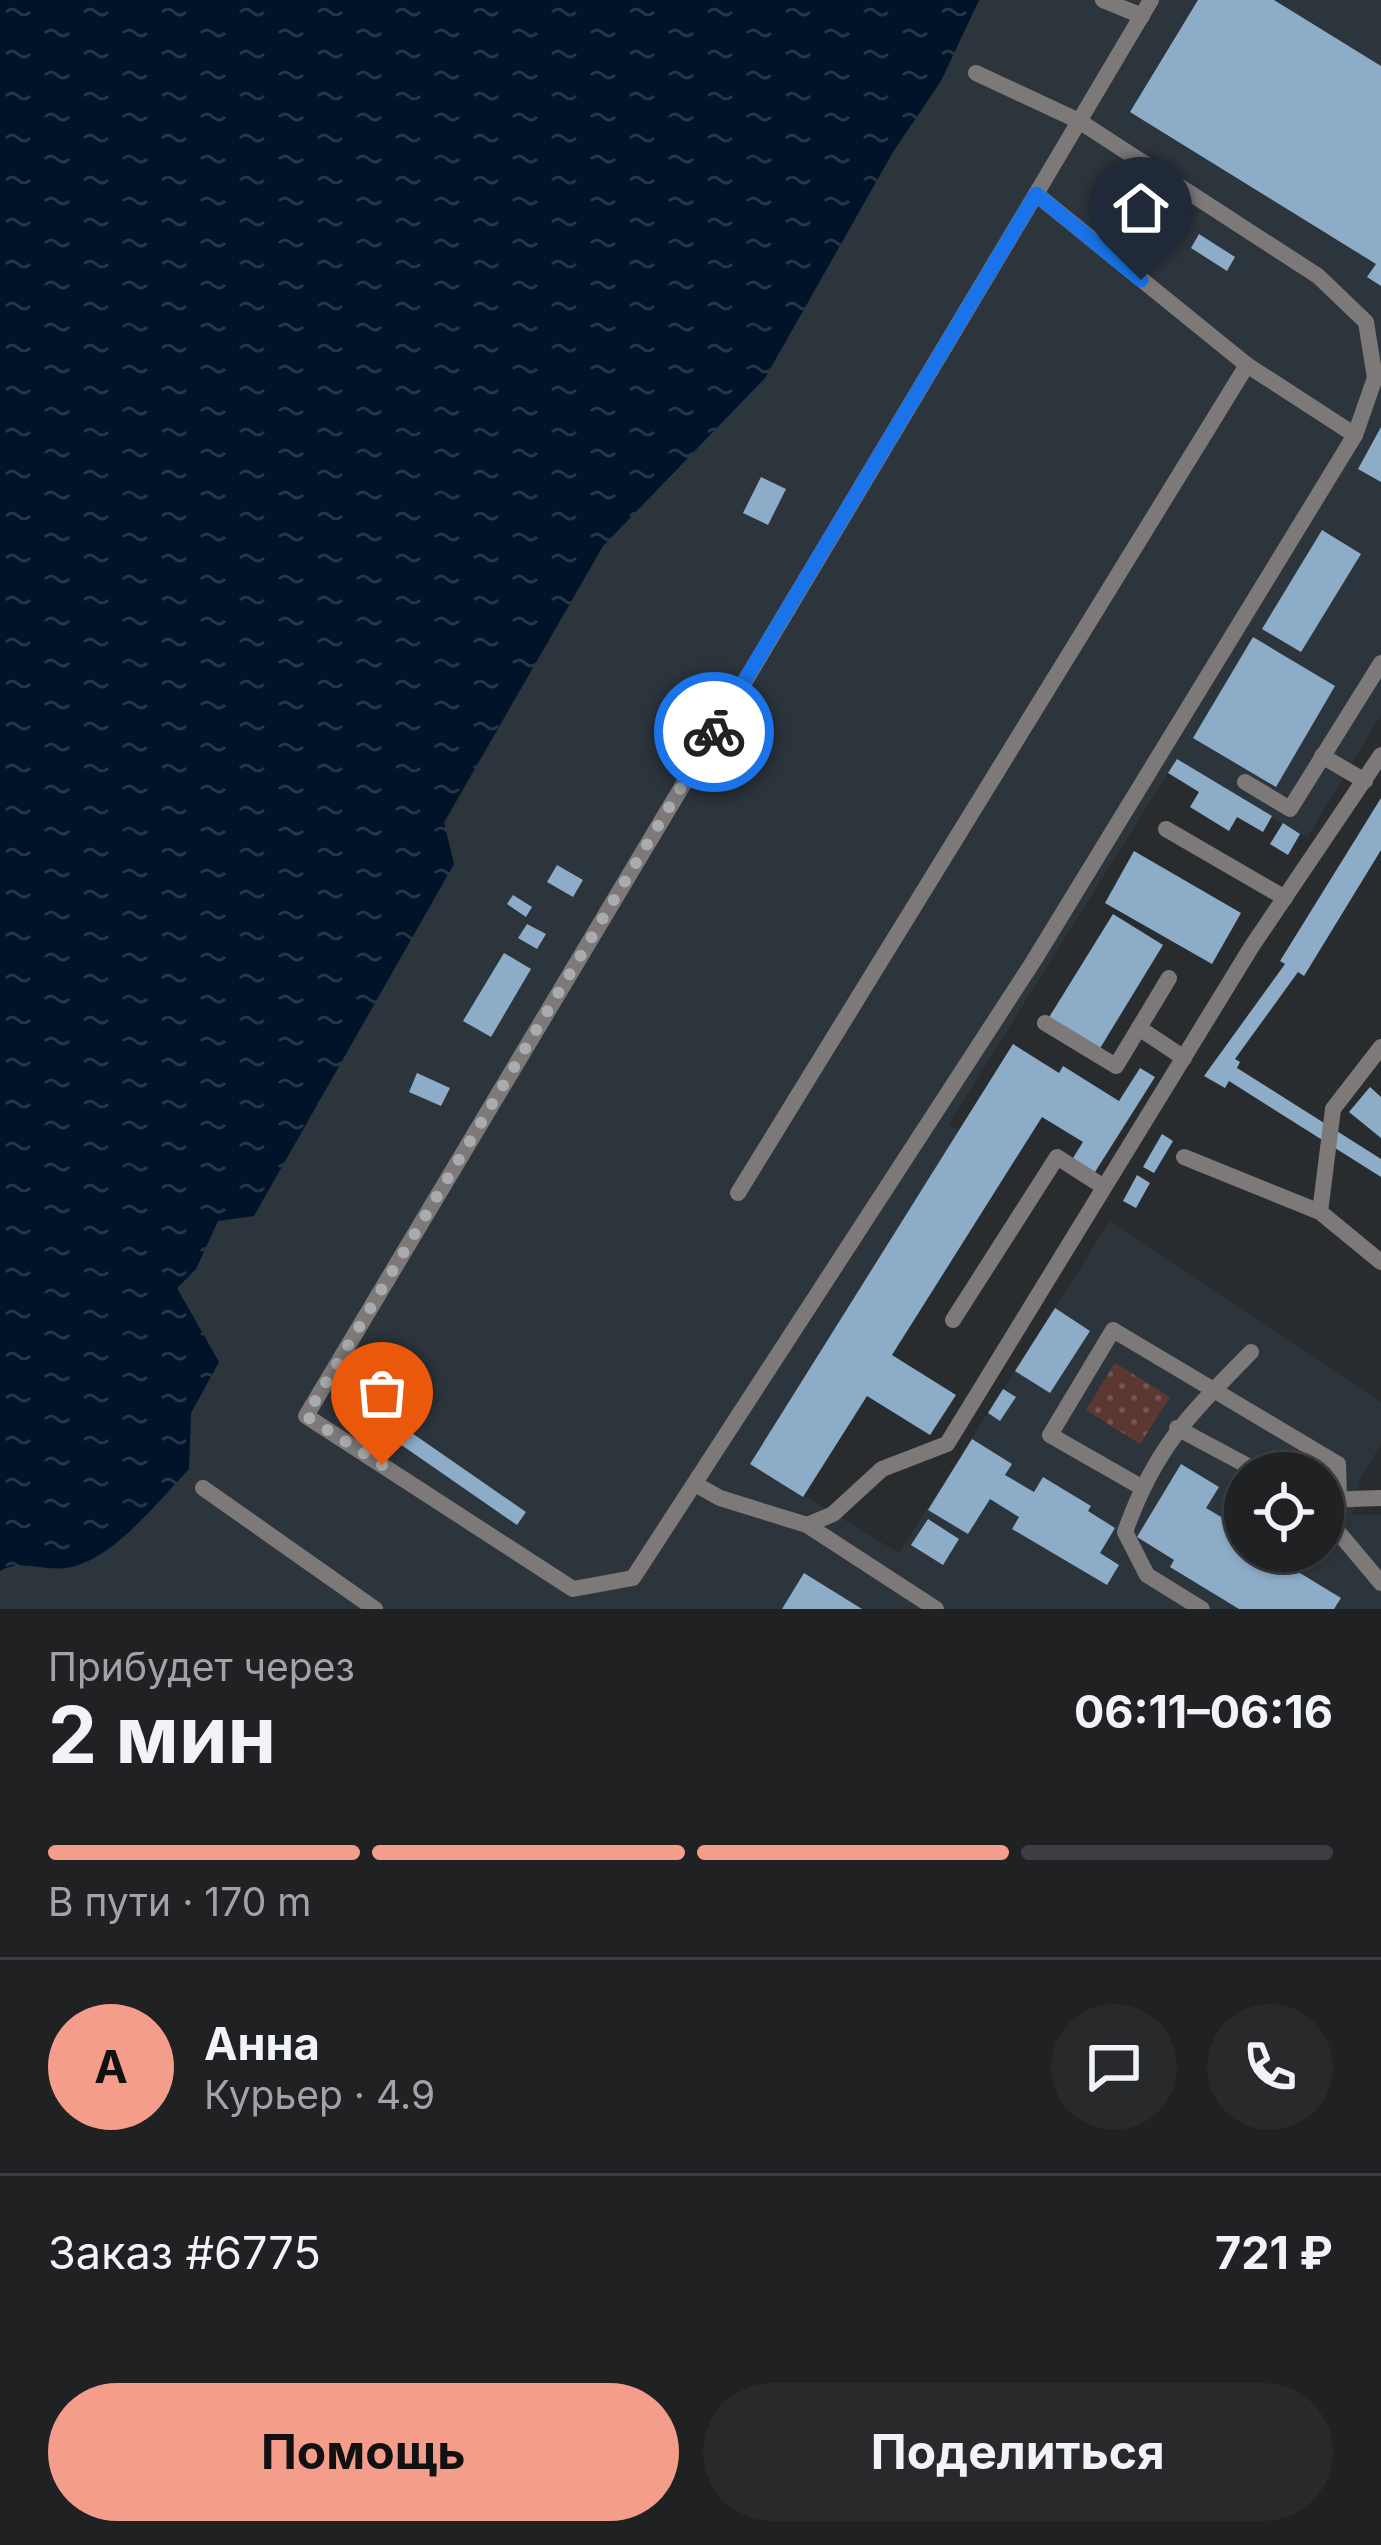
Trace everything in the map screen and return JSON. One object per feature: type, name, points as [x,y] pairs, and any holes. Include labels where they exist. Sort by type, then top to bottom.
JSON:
[{"type":"lane","points":[[976,73],[1079,121],[1318,276],[1366,322],[1378,377],[1355,435],[1033,962],[633,1578],[573,1589],[306,1416],[1079,121],[1147,8],[1103,0]]},
{"type":"lane","points":[[1036,194],[1247,365],[1355,435]]},
{"type":"lane","points":[[738,1193],[1247,365]]},
{"type":"lane","points":[[1245,782],[1290,809],[1381,663]]},
{"type":"lane","points":[[807,1525],[832,1514],[882,1469],[946,1444],[1285,898],[1381,755]]},
{"type":"lane","points":[[1322,756],[1366,781]]},
{"type":"lane","points":[[1166,829],[1285,898]]},
{"type":"lane","points":[[1045,1023],[1116,1066],[1169,978]]},
{"type":"lane","points":[[1139,1028],[1184,1058]]},
{"type":"lane","points":[[1320,1212],[1333,1109],[1381,1047]]},
{"type":"lane","points":[[1184,1156],[1320,1212],[1381,1262]]},
{"type":"lane","points":[[953,1320],[1057,1157],[1104,1187]]},
{"type":"lane","points":[[1141,1487],[1050,1435],[1113,1330],[1317,1452]]},
{"type":"lane","points":[[1202,1609],[1147,1576],[1125,1532],[1141,1487],[1177,1428],[1251,1352]]},
{"type":"lane","points":[[1177,1428],[1224,1453]]},
{"type":"lane","points":[[695,1484],[721,1498],[807,1525],[936,1609]]},
{"type":"lane","points":[[203,1488],[375,1609]]},
{"type":"lane","points":[[1344,1499],[1381,1498]]},
{"type":"lane","points":[[1344,1539],[1381,1583]]},
{"type":"shaded area","points":[[979,0],[1381,0],[1381,715],[1307,838],[1176,760],[949,1124],[959,1131],[750,1463],[899,1553],[1110,1221],[1381,1402],[1381,1444],[1360,1479],[1352,1515],[1381,1515],[1381,1609],[0,1609],[0,1571],[10,1564],[67,1568],[115,1545],[189,1470],[191,1413],[219,1362],[177,1289],[196,1269],[218,1221],[603,546],[765,378],[893,152],[941,81]]},
{"type":"shaded area","points":[[1115,1363],[1170,1397],[1140,1444],[1086,1410]]},
{"type":"water","points":[[0,0],[979,0],[941,81],[893,152],[765,378],[603,546],[444,822],[454,864],[254,1216],[218,1221],[196,1269],[177,1288],[219,1362],[191,1413],[189,1469],[133,1529],[99,1555],[65,1568],[15,1566],[0,1571]]},
{"type":"building","points":[[1198,0],[1274,0],[1381,66],[1381,286],[1367,277],[1376,264],[1130,112]]},
{"type":"building","points":[[1151,203],[1185,225],[1177,238],[1143,216]]},
{"type":"building","points":[[1199,234],[1235,257],[1227,271],[1191,248]]},
{"type":"building","points":[[1381,427],[1381,482],[1358,469]]},
{"type":"building","points":[[761,477],[786,489],[768,525],[743,513]]},
{"type":"building","points":[[1322,530],[1361,554],[1301,652],[1262,629]]},
{"type":"building","points":[[1253,637],[1335,686],[1276,787],[1193,738]]},
{"type":"building","points":[[1177,759],[1272,816],[1263,832],[1237,817],[1229,831],[1190,807],[1199,792],[1168,773]]},
{"type":"building","points":[[1381,798],[1381,850],[1304,976],[1298,972],[1235,1059],[1240,1062],[1237,1068],[1381,1159],[1381,1177],[1229,1081],[1225,1088],[1204,1076],[1285,964],[1280,961]]},
{"type":"building","points":[[1283,823],[1300,834],[1288,855],[1270,844]]},
{"type":"building","points":[[1134,851],[1241,913],[1212,964],[1105,903]]},
{"type":"building","points":[[557,865],[583,880],[573,897],[547,882]]},
{"type":"building","points":[[513,895],[532,907],[526,917],[507,904]]},
{"type":"building","points":[[1113,914],[1163,945],[1099,1050],[1048,1019]]},
{"type":"building","points":[[527,924],[546,934],[537,949],[518,938]]},
{"type":"building","points":[[504,953],[531,969],[491,1037],[463,1021]]},
{"type":"building","points":[[1013,1044],[1059,1073],[1063,1066],[1119,1101],[1140,1068],[1155,1077],[1095,1172],[1073,1158],[1083,1142],[1042,1117],[892,1355],[956,1395],[930,1435],[867,1396],[803,1497],[750,1464]]},
{"type":"building","points":[[417,1073],[450,1088],[441,1106],[409,1092]]},
{"type":"building","points":[[1370,1087],[1381,1097],[1381,1138],[1349,1112]]},
{"type":"building","points":[[1162,1134],[1173,1141],[1154,1173],[1143,1167]]},
{"type":"building","points":[[1137,1175],[1150,1183],[1136,1208],[1123,1201]]},
{"type":"building","points":[[1055,1308],[1090,1331],[1050,1393],[1015,1371]]},
{"type":"building","points":[[1003,1389],[1016,1397],[1000,1421],[988,1413]]},
{"type":"building","points":[[396,1422],[526,1512],[517,1525],[387,1435]]},
{"type":"building","points":[[972,1439],[1012,1464],[1005,1475],[1034,1492],[1043,1477],[1091,1506],[1088,1511],[1115,1528],[1100,1553],[1119,1565],[1107,1585],[1012,1529],[1019,1517],[990,1499],[968,1534],[928,1510]]},
{"type":"building","points":[[1181,1464],[1219,1487],[1206,1508],[1224,1519],[1224,1572],[1298,1572],[1341,1598],[1334,1609],[1239,1609],[1170,1567],[1174,1560],[1137,1537]]},
{"type":"building","points":[[928,1519],[959,1539],[943,1565],[911,1545]]},
{"type":"building","points":[[804,1573],[862,1609],[782,1609]]},
{"type":"way so far","points":[[382,1465],[306,1416],[714,732]]},
{"type":"route","points":[[714,732],[1036,194],[1141,280]]}]
